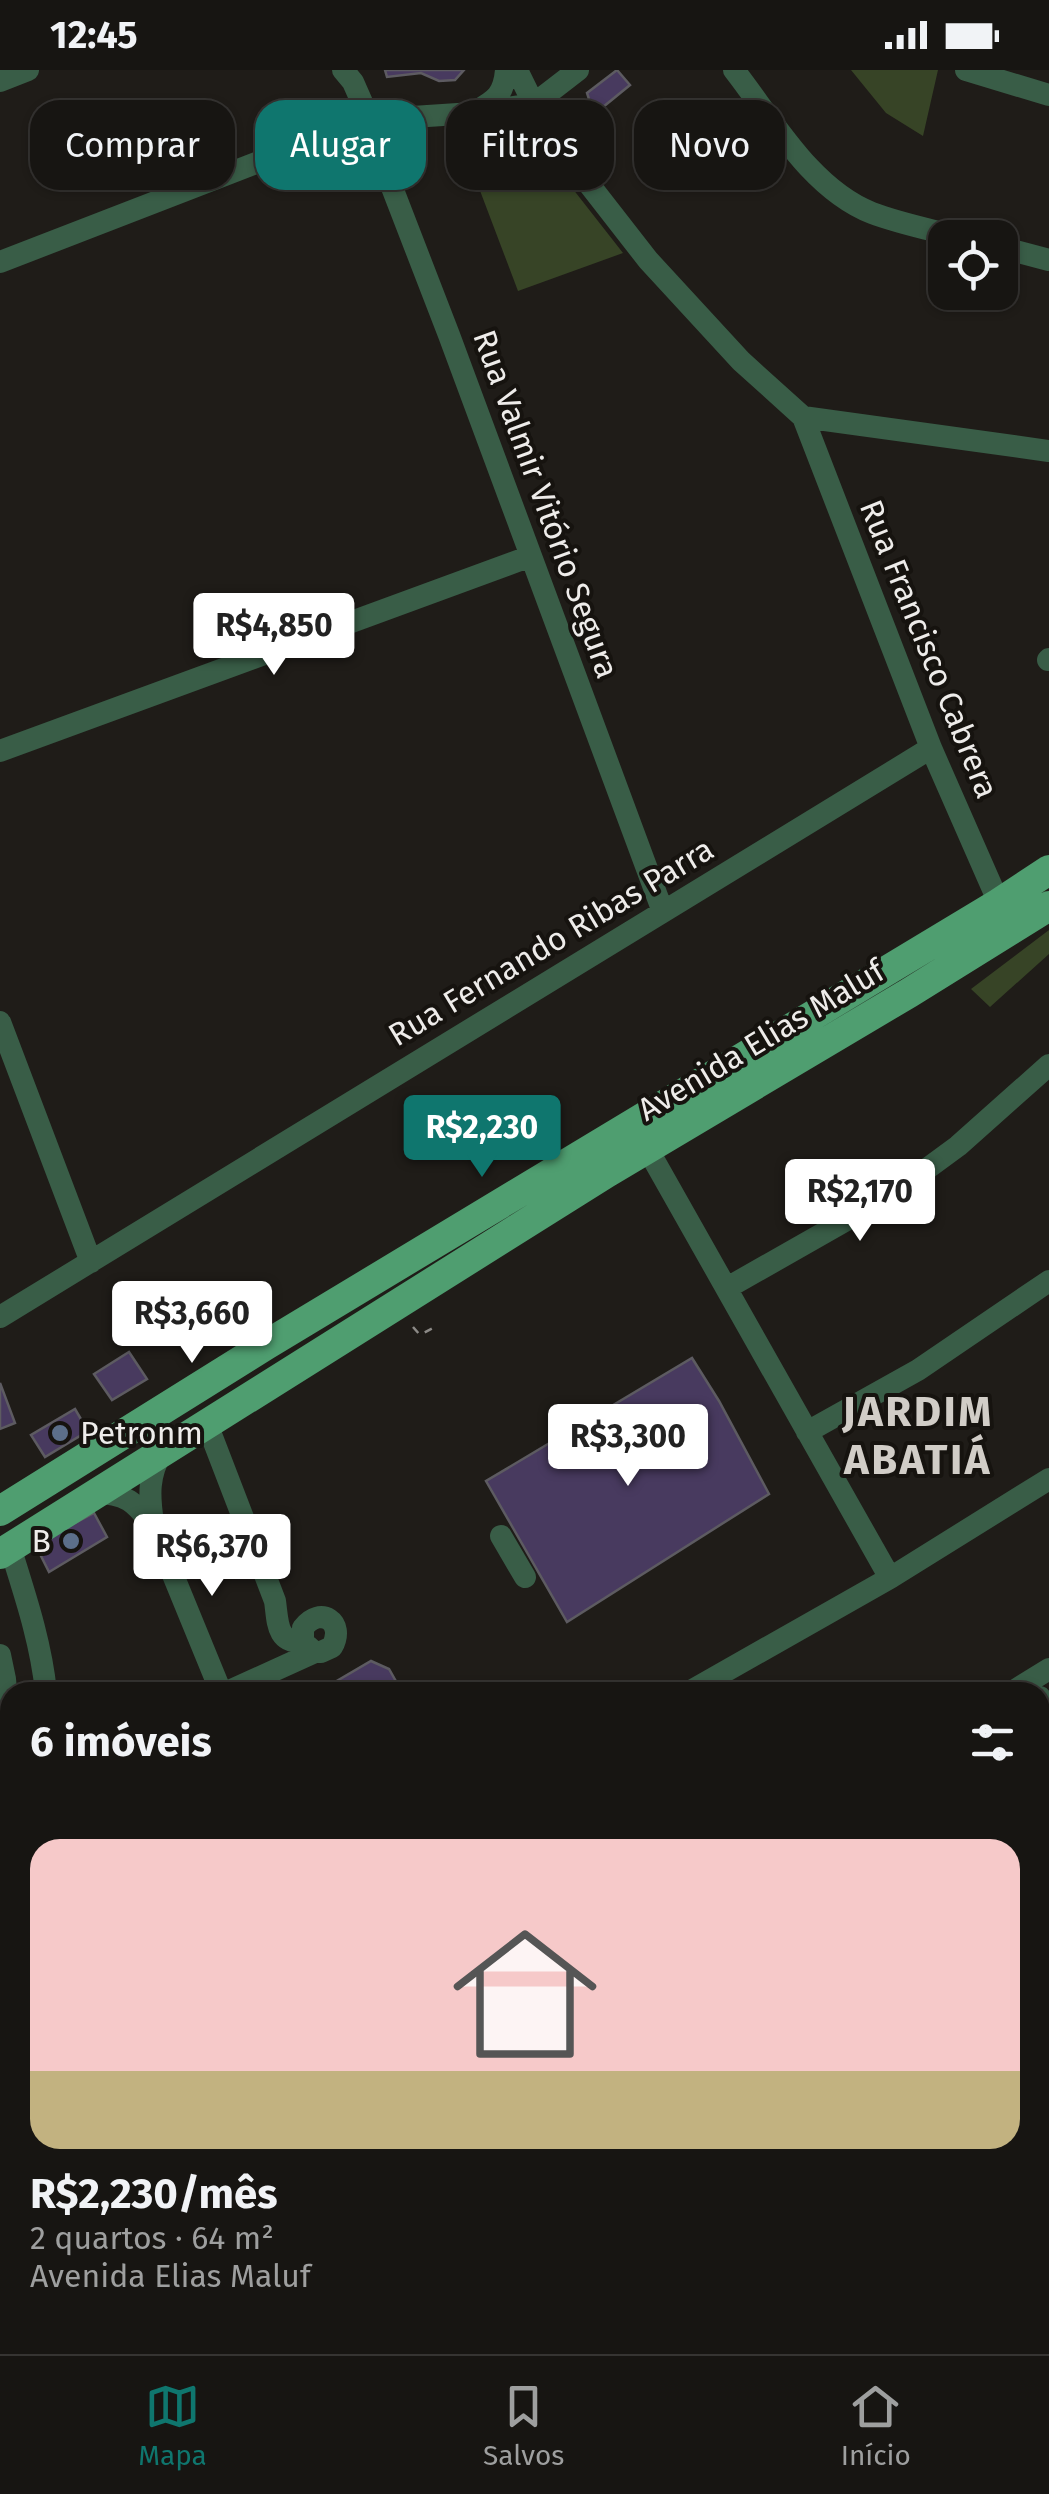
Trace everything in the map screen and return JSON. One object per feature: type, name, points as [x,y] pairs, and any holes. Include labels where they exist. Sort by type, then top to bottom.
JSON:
[{"type":"main road","name":"Avenida Elias Maluf","points":[[0,1513],[266,1345],[1049,870]]},
{"type":"main road","points":[[998,904],[1018,912],[1042,910]]},
{"type":"main road","name":"Avenida Elias Maluf","points":[[5,1550],[647,1148],[1042,910]]},
{"type":"main road","points":[[207,1424],[205,1395],[266,1345]]},
{"type":"main road","points":[[0,1513],[5,1550]]},
{"type":"street","points":[[0,81],[28,70]]},
{"type":"street","name":"Rua Valmir Vitório Segura","points":[[343,70],[360,100]]},
{"type":"street","points":[[496,100],[505,83],[506,70]]},
{"type":"street","points":[[517,70],[532,100]]},
{"type":"street","points":[[539,100],[578,70]]},
{"type":"street","points":[[734,70],[808,167],[841,197],[873,214],[928,229]]},
{"type":"street","points":[[966,70],[1049,94]]},
{"type":"street","points":[[0,262],[255,164]]},
{"type":"street","name":"Rua Valmir Vitório Segura","points":[[394,190],[663,912]]},
{"type":"street","points":[[594,190],[648,260],[741,361],[803,418],[1049,451]]},
{"type":"street","points":[[1018,252],[1049,260]]},
{"type":"street","name":"Rua Francisco Cabrera","points":[[803,418],[931,748],[998,904]]},
{"type":"street","points":[[0,751],[531,556]]},
{"type":"street","name":"Rua Fernando Ribas Parra","points":[[0,1318],[931,748]]},
{"type":"street","points":[[0,1022],[91,1262]]},
{"type":"street","points":[[726,1288],[894,1193],[958,1146],[1049,1066]]},
{"type":"street","points":[[647,1148],[890,1578]]},
{"type":"street","points":[[808,1432],[918,1370],[1046,1284]]},
{"type":"street","points":[[207,1424],[274,1601],[306,1641],[282,1668],[248,1682]]},
{"type":"street","points":[[153,1526],[150,1475],[163,1451]]},
{"type":"street","points":[[707,1682],[890,1578],[1049,1479]]},
{"type":"street","points":[[94,1493],[121,1495],[138,1506],[153,1526],[220,1682]]},
{"type":"street","points":[[501,1536],[525,1578]]},
{"type":"street","points":[[5,1550],[32,1612],[45,1682]]},
{"type":"street","points":[[0,1655],[4,1682]]},
{"type":"path","points":[[413,1327],[420,1336],[434,1327]]},
{"type":"green space","points":[[851,70],[938,70],[923,136],[886,113]]},
{"type":"green space","points":[[480,190],[574,190],[623,253],[518,291]]},
{"type":"green space","points":[[1049,930],[1049,954],[990,1007],[971,989]]},
{"type":"building","points":[[385,70],[464,70],[455,80],[439,81],[421,73],[387,77]]},
{"type":"building","points":[[617,70],[630,85],[612,100],[587,100],[587,93]]},
{"type":"building","points":[[129,1352],[147,1379],[112,1400],[94,1374]]},
{"type":"building","points":[[692,1358],[769,1494],[567,1622],[486,1481]]},
{"type":"building","name":"Petronm","points":[[0,1383],[15,1423],[0,1429]]},
{"type":"building","name":"Petronm","points":[[75,1409],[88,1431],[45,1457],[31,1435]]},
{"type":"building","name":"B","points":[[94,1513],[107,1537],[49,1572],[35,1544]]},
{"type":"building","points":[[371,1661],[389,1669],[396,1682],[335,1682]]},
{"type":"place","name":"Petronm","points":[[60,1433]]},
{"type":"place","name":"B","points":[[71,1541]]},
{"type":"district","name":"JARDIM ABATIÁ","points":[[918,1436]]}]
